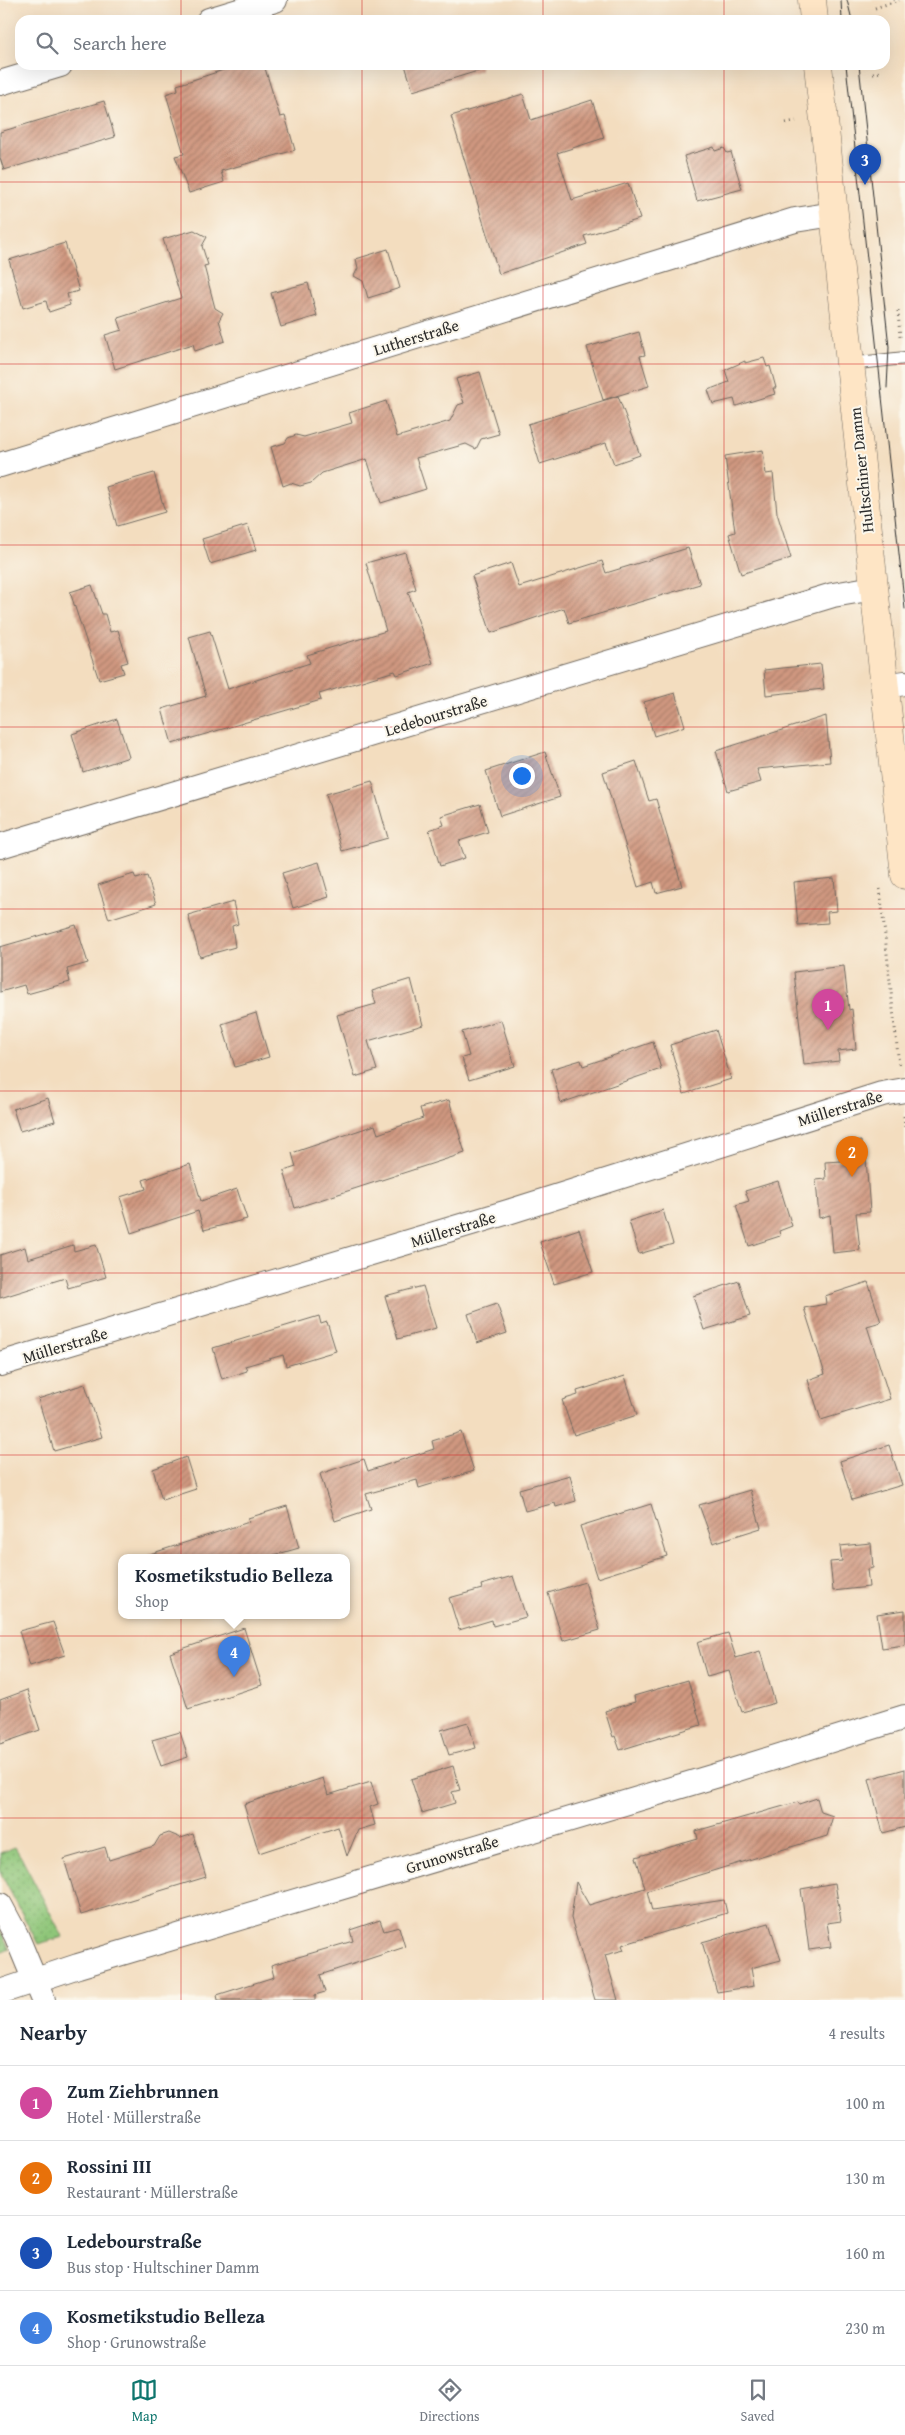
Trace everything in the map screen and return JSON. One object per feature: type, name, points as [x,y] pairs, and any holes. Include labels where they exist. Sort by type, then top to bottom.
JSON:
[{"type":"main road","points":[[812,0],[814,15]]},
{"type":"main road","name":"Hultschiner Damm","points":[[819,70],[874,588],[895,684],[905,875]]},
{"type":"street","points":[[226,15],[275,0]]},
{"type":"street","points":[[0,83],[43,70]]},
{"type":"street","name":"Lutherstraße","points":[[0,465],[795,220],[834,214]]},
{"type":"street","name":"Ledebourstraße","points":[[0,846],[833,595],[874,588]]},
{"type":"street","name":"Müllerstraße","points":[[0,1364],[508,1212],[882,1094],[905,1090]]},
{"type":"street","name":"Grunowstraße","points":[[0,1992],[38,1991],[78,1966],[725,1773],[905,1716]]},
{"type":"street","points":[[0,1904],[16,1935],[38,1991]]},
{"type":"lane","points":[[849,364],[905,358]]},
{"type":"path","points":[[874,8],[899,0]]},
{"type":"path","points":[[873,73],[882,72]]},
{"type":"path","points":[[898,311],[900,338]]},
{"type":"green space","points":[[15,1847],[63,1937],[38,1944],[0,1872],[0,1853]]},
{"type":"green space","points":[[0,1930],[10,1949],[0,1953]]},
{"type":"building","points":[[224,70],[266,70],[280,117],[285,116],[295,150],[221,171],[224,182],[189,193],[175,156],[184,154],[166,94],[178,90],[177,85]]},
{"type":"building","points":[[407,70],[481,70],[413,91]]},
{"type":"building","points":[[523,94],[531,120],[592,100],[604,138],[557,153],[572,200],[628,183],[640,219],[584,236],[587,244],[499,274],[451,116]]},
{"type":"building","points":[[104,101],[115,137],[4,170],[0,158],[0,132]]},
{"type":"building","points":[[714,147],[715,151],[724,148],[727,153],[731,152],[742,189],[697,201],[684,156]]},
{"type":"building","points":[[194,230],[207,237],[202,246],[208,265],[204,266],[215,308],[223,313],[219,320],[225,341],[195,351],[193,344],[115,369],[105,335],[122,330],[118,318],[181,298],[163,239]]},
{"type":"building","points":[[65,243],[79,291],[67,294],[70,305],[49,312],[46,301],[23,308],[9,260]]},
{"type":"building","points":[[388,249],[400,288],[368,298],[363,281],[354,276],[358,268],[356,259]]},
{"type":"building","points":[[308,283],[317,316],[281,327],[271,293]]},
{"type":"building","points":[[639,332],[645,355],[640,356],[649,386],[603,400],[587,347]]},
{"type":"building","points":[[764,358],[767,367],[770,366],[776,388],[773,388],[775,394],[736,406],[734,399],[713,404],[708,390],[729,382],[725,370],[745,361],[745,363]]},
{"type":"building","points":[[480,372],[499,434],[481,439],[476,449],[466,444],[416,458],[426,489],[381,503],[367,459],[322,473],[311,483],[300,486],[291,483],[283,486],[271,447],[285,443],[288,438],[296,435],[304,437],[352,423],[349,413],[386,401],[397,437],[450,421],[458,405],[464,403],[456,379]]},
{"type":"building","points":[[618,396],[640,455],[614,464],[606,443],[540,464],[528,424]]},
{"type":"building","points":[[763,450],[766,474],[773,473],[777,513],[791,558],[741,574],[729,534],[735,532],[725,456]]},
{"type":"building","points":[[154,473],[165,512],[117,526],[106,487]]},
{"type":"building","points":[[248,525],[256,550],[210,564],[202,539]]},
{"type":"building","points":[[688,548],[700,584],[569,623],[564,608],[491,633],[472,576],[511,563],[519,587],[602,561],[606,573]]},
{"type":"building","points":[[405,552],[416,589],[408,592],[433,663],[397,675],[395,671],[319,694],[321,700],[172,744],[162,709],[206,696],[189,637],[210,631],[228,689],[310,663],[307,655],[386,631],[366,563]]},
{"type":"building","points":[[92,585],[102,614],[105,614],[110,632],[118,630],[128,662],[121,664],[124,673],[99,680],[70,592]]},
{"type":"building","points":[[821,664],[824,689],[766,695],[764,670]]},
{"type":"building","points":[[675,693],[685,726],[654,736],[644,702]]},
{"type":"building","points":[[826,716],[830,762],[757,769],[761,782],[728,791],[716,751]]},
{"type":"building","points":[[117,719],[129,757],[83,772],[72,734]]},
{"type":"building","points":[[545,752],[560,797],[500,816],[486,771]]},
{"type":"building","points":[[636,761],[649,801],[656,799],[682,886],[656,893],[653,882],[638,887],[603,772]]},
{"type":"building","points":[[372,781],[388,838],[342,851],[326,794]]},
{"type":"building","points":[[480,804],[488,832],[459,841],[465,858],[440,866],[429,830],[444,825],[441,816]]},
{"type":"building","points":[[319,862],[329,897],[293,908],[282,873]]},
{"type":"building","points":[[134,874],[136,879],[147,876],[156,904],[109,919],[98,885]]},
{"type":"building","points":[[834,878],[837,911],[827,912],[828,923],[798,925],[794,882]]},
{"type":"building","points":[[233,902],[238,924],[232,926],[235,947],[200,957],[188,915]]},
{"type":"building","points":[[76,925],[88,963],[67,969],[70,982],[27,994],[24,985],[0,992],[0,947]]},
{"type":"building","points":[[844,966],[849,1010],[852,1009],[856,1049],[838,1051],[839,1061],[804,1065],[794,972]]},
{"type":"building","points":[[411,979],[423,1025],[368,1041],[377,1070],[355,1077],[337,1015],[376,1004],[372,991]]},
{"type":"building","points":[[256,1013],[269,1057],[235,1067],[222,1024]]},
{"type":"building","points":[[501,1020],[515,1066],[469,1080],[462,1058],[469,1056],[462,1032]]},
{"type":"building","points":[[716,1030],[731,1079],[684,1094],[670,1045]]},
{"type":"building","points":[[653,1042],[661,1069],[561,1103],[551,1069],[581,1060],[583,1066]]},
{"type":"building","points":[[48,1098],[55,1121],[20,1131],[13,1109]]},
{"type":"building","points":[[449,1100],[465,1153],[295,1208],[284,1171],[296,1167],[292,1153],[375,1125],[378,1134],[423,1118],[420,1108]]},
{"type":"building","points":[[861,1141],[862,1159],[866,1159],[870,1212],[856,1213],[860,1250],[833,1253],[830,1215],[819,1218],[816,1180],[826,1179],[825,1162],[841,1161],[840,1143]]},
{"type":"building","points":[[190,1164],[201,1201],[237,1189],[247,1219],[204,1230],[198,1211],[131,1233],[120,1197],[146,1189],[143,1180]]},
{"type":"building","points":[[778,1181],[792,1226],[779,1231],[780,1236],[749,1246],[736,1205],[749,1201],[745,1191]]},
{"type":"building","points":[[663,1210],[673,1244],[639,1254],[629,1221]]},
{"type":"building","points":[[579,1229],[593,1272],[554,1284],[540,1242]]},
{"type":"building","points":[[73,1245],[74,1251],[96,1245],[106,1277],[68,1288],[65,1278],[0,1298],[0,1255],[25,1247],[28,1259]]},
{"type":"building","points":[[739,1281],[750,1316],[704,1330],[693,1296]]},
{"type":"building","points":[[868,1282],[881,1322],[867,1326],[890,1399],[821,1420],[808,1380],[825,1374],[804,1308],[826,1304],[825,1296]]},
{"type":"building","points":[[423,1286],[436,1328],[398,1339],[385,1296]]},
{"type":"building","points":[[497,1304],[507,1333],[477,1343],[468,1314]]},
{"type":"building","points":[[319,1316],[321,1324],[327,1322],[336,1351],[286,1366],[283,1355],[245,1366],[247,1371],[222,1379],[213,1348]]},
{"type":"building","points":[[625,1376],[637,1415],[574,1435],[562,1400],[578,1395],[577,1391]]},
{"type":"building","points":[[85,1384],[102,1437],[54,1451],[38,1399]]},
{"type":"building","points":[[461,1432],[474,1471],[419,1488],[417,1480],[366,1494],[371,1509],[335,1521],[320,1474],[364,1459],[368,1471],[434,1449],[432,1441]]},
{"type":"building","points":[[889,1445],[902,1485],[852,1500],[840,1461]]},
{"type":"building","points":[[186,1457],[196,1489],[162,1500],[153,1469]]},
{"type":"building","points":[[570,1475],[576,1501],[556,1507],[555,1503],[525,1511],[519,1489]]},
{"type":"building","points":[[750,1490],[761,1528],[713,1543],[699,1505]]},
{"type":"building","points":[[651,1504],[667,1556],[597,1578],[580,1526]]},
{"type":"building","points":[[287,1506],[299,1548],[278,1554],[150,1554],[249,1522],[248,1518]]},
{"type":"building","points":[[871,1543],[873,1568],[867,1569],[869,1587],[833,1591],[830,1562],[842,1561],[840,1546]]},
{"type":"building","points":[[513,1576],[526,1617],[493,1626],[492,1620],[459,1630],[449,1598],[482,1589],[481,1585]]},
{"type":"building","points":[[585,1582],[600,1630],[563,1641],[548,1593]]},
{"type":"building","points":[[905,1610],[905,1645],[882,1648],[877,1614]]},
{"type":"building","points":[[53,1622],[65,1655],[30,1666],[19,1631]]},
{"type":"building","points":[[244,1628],[262,1685],[188,1709],[170,1653]]},
{"type":"building","points":[[728,1633],[736,1658],[760,1651],[775,1703],[742,1712],[729,1671],[707,1677],[697,1642]]},
{"type":"building","points":[[688,1680],[701,1725],[620,1750],[615,1736],[613,1737],[605,1711],[635,1702],[634,1696]]},
{"type":"building","points":[[27,1690],[40,1730],[0,1744],[0,1700]]},
{"type":"building","points":[[468,1722],[476,1748],[449,1755],[441,1730]]},
{"type":"building","points":[[180,1732],[188,1757],[161,1766],[152,1740]]},
{"type":"building","points":[[453,1766],[460,1790],[452,1792],[455,1803],[422,1813],[411,1779]]},
{"type":"building","points":[[905,1769],[905,1827],[883,1833],[869,1779]]},
{"type":"building","points":[[323,1778],[328,1795],[371,1782],[378,1804],[370,1807],[375,1825],[358,1830],[347,1856],[338,1827],[259,1853],[244,1804]]},
{"type":"building","points":[[817,1798],[821,1812],[833,1816],[827,1836],[647,1891],[652,1911],[724,1900],[727,1913],[622,1945],[624,1950],[605,1955],[618,2000],[595,2000],[571,1918],[576,1882],[589,1905],[645,1888],[636,1857],[698,1839],[696,1831]]},
{"type":"building","points":[[169,1833],[181,1838],[193,1834],[206,1877],[81,1915],[64,1859],[105,1847],[109,1860],[154,1846],[160,1836]]},
{"type":"building","points":[[835,1883],[841,1921],[827,1923],[831,1947],[809,1950],[801,1889]]},
{"type":"building","points":[[380,1920],[384,1931],[399,1927],[405,1947],[320,1975],[325,1992],[315,1995],[315,2000],[218,2000],[217,1995],[274,1977],[271,1965],[353,1941],[350,1930]]},
{"type":"building","points":[[769,1923],[781,1960],[751,1968],[754,1986],[717,1992],[702,1942]]},
{"type":"tram line","points":[[841,0],[842,15]]},
{"type":"tram line","points":[[847,0],[851,15]]},
{"type":"tram line","points":[[847,70],[905,609]]},
{"type":"tram line","points":[[860,70],[889,347],[887,388]]},
{"type":"place","name":"Ledebourstraße","points":[[865,185]]},
{"type":"place","name":"Zum Ziehbrunnen","points":[[828,1030]]},
{"type":"place","name":"Rossini III","points":[[852,1177]]},
{"type":"place","name":"Kosmetikstudio Belleza","points":[[234,1677]]}]
